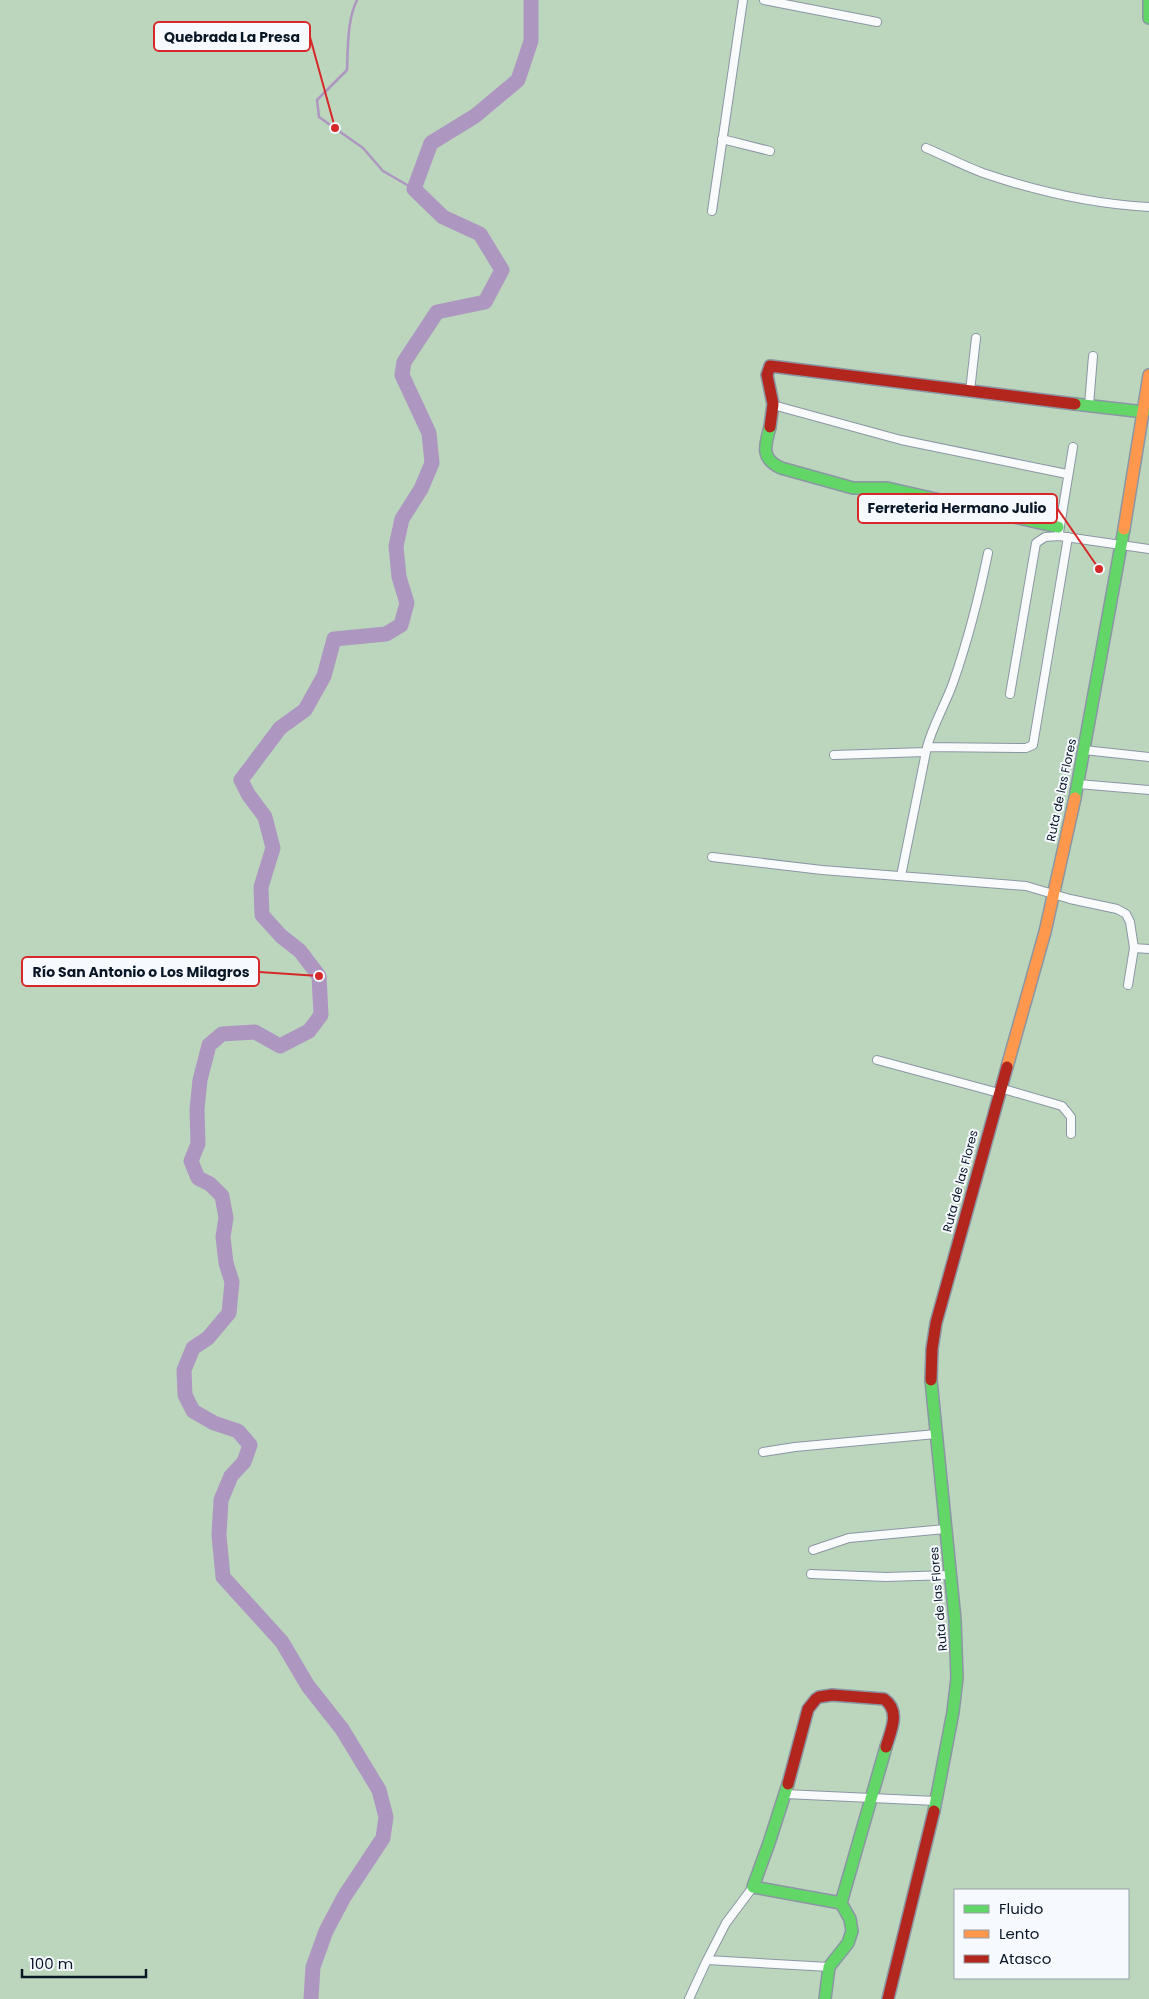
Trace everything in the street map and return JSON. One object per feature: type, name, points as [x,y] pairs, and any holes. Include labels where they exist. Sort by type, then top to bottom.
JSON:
[{"type":"main road","points":[[1149,0],[1149,18]]},
{"type":"main road","points":[[1059,532],[887,488],[853,488],[781,468],[771,463],[766,457],[773,405],[766,378],[767,371],[770,366],[777,366],[1144,412]]},
{"type":"main road","name":"Ruta de las Flores","points":[[888,1999],[936,1801],[953,1712],[957,1678],[955,1620],[931,1382],[932,1349],[936,1322],[1040,951],[1078,784],[1147,400],[1149,375]]},
{"type":"main road","points":[[826,1999],[829,1967],[848,1943],[852,1931],[850,1919],[841,1904],[870,1797],[894,1720],[892,1704],[884,1699],[830,1695],[821,1696],[813,1701],[808,1709],[765,1859],[753,1887],[841,1904]]},
{"type":"street","points":[[712,211],[744,0]]},
{"type":"street","points":[[764,0],[877,22]]},
{"type":"street","points":[[722,139],[770,151]]},
{"type":"street","points":[[926,148],[982,172],[1047,192],[1094,202],[1149,207]]},
{"type":"street","points":[[970,391],[976,338]]},
{"type":"street","points":[[1089,405],[1094,356]]},
{"type":"street","points":[[773,405],[901,440],[1067,474]]},
{"type":"street","points":[[1059,532],[1067,474],[1073,447]]},
{"type":"street","points":[[1010,694],[1034,549],[1040,539],[1059,532],[1068,537],[1149,549]]},
{"type":"street","points":[[834,755],[926,750],[1026,748],[1033,745],[1068,537]]},
{"type":"street","points":[[902,876],[926,750],[932,730],[961,660],[976,613],[988,553]]},
{"type":"street","points":[[1084,750],[1149,757]]},
{"type":"street","points":[[1078,784],[1149,790]]},
{"type":"street","points":[[712,857],[822,870],[1026,886],[1117,909],[1126,914],[1130,922],[1134,948],[1128,984]]},
{"type":"street","points":[[1134,948],[1149,949]]},
{"type":"street","points":[[877,1060],[1062,1106],[1071,1117],[1072,1134]]},
{"type":"street","points":[[763,1452],[891,1437],[936,1434]]},
{"type":"street","points":[[813,1550],[849,1538],[945,1529]]},
{"type":"street","points":[[812,1574],[886,1577],[950,1575]]},
{"type":"street","points":[[785,1794],[936,1801]]},
{"type":"street","points":[[689,1999],[726,1923],[753,1887]]},
{"type":"street","points":[[707,1960],[829,1967]]},
{"type":"green space","points":[[0,0],[1149,0],[1149,1999],[0,1999]]},
{"type":"waterway","points":[[357,0],[351,16],[347,70],[317,100],[319,117],[363,148],[383,171],[414,189]]},
{"type":"waterway","points":[[311,1999],[313,1967],[326,1931],[344,1897],[383,1838],[386,1817],[379,1790],[342,1729],[308,1686],[282,1642],[223,1577],[219,1535],[221,1500],[231,1476],[244,1462],[250,1445],[238,1431],[214,1423],[193,1411],[185,1395],[184,1370],[193,1348],[208,1338],[229,1313],[232,1282],[226,1263],[223,1237],[226,1218],[222,1196],[210,1184],[198,1178],[191,1161],[198,1144],[197,1109],[200,1080],[209,1045],[222,1034],[255,1032],[280,1046],[309,1031],[321,1015],[319,976],[300,951],[281,936],[262,915],[261,887],[273,848],[265,817],[248,794],[241,780],[280,728],[305,710],[324,676],[334,639],[386,634],[401,625],[407,603],[399,577],[396,546],[402,519],[421,489],[432,463],[429,433],[402,375],[404,362],[437,312],[485,302],[502,270],[480,234],[443,217],[414,189],[431,143],[475,116],[518,80],[531,41],[531,0]]},
{"type":"traffic: fast","points":[[1149,0],[1149,18]]},
{"type":"traffic: fast","points":[[1075,404],[1144,412]]},
{"type":"traffic: fast","points":[[770,427],[766,446],[767,456],[774,464],[781,468],[853,488],[887,488],[1058,527]]},
{"type":"traffic: fast","points":[[1075,798],[1124,529]]},
{"type":"traffic: fast","points":[[931,1380],[955,1620],[957,1678],[953,1712],[934,1811]]},
{"type":"traffic: fast","points":[[825,1999],[829,1967],[848,1943],[852,1931],[850,1919],[841,1903],[886,1747]]},
{"type":"traffic: fast","points":[[788,1784],[753,1887],[841,1903]]},
{"type":"traffic: slow","points":[[1124,529],[1149,375]]},
{"type":"traffic: slow","points":[[1007,1067],[1045,932],[1075,798]]},
{"type":"traffic: jam","points":[[770,427],[773,404],[767,375],[770,366],[1075,404]]},
{"type":"traffic: jam","points":[[931,1380],[932,1349],[936,1323],[1007,1067]]},
{"type":"traffic: jam","points":[[788,1784],[808,1709],[819,1697],[832,1695],[884,1699],[892,1709],[893,1715],[892,1728],[886,1747]]},
{"type":"traffic: jam","points":[[888,1999],[934,1811]]},
{"type":"place","name":"Quebrada La Presa","points":[[335,128]]},
{"type":"place","name":"Ferreteria Hermano Julio","points":[[1099,569]]},
{"type":"place","name":"Río San Antonio o Los Milagros","points":[[319,976]]}]
